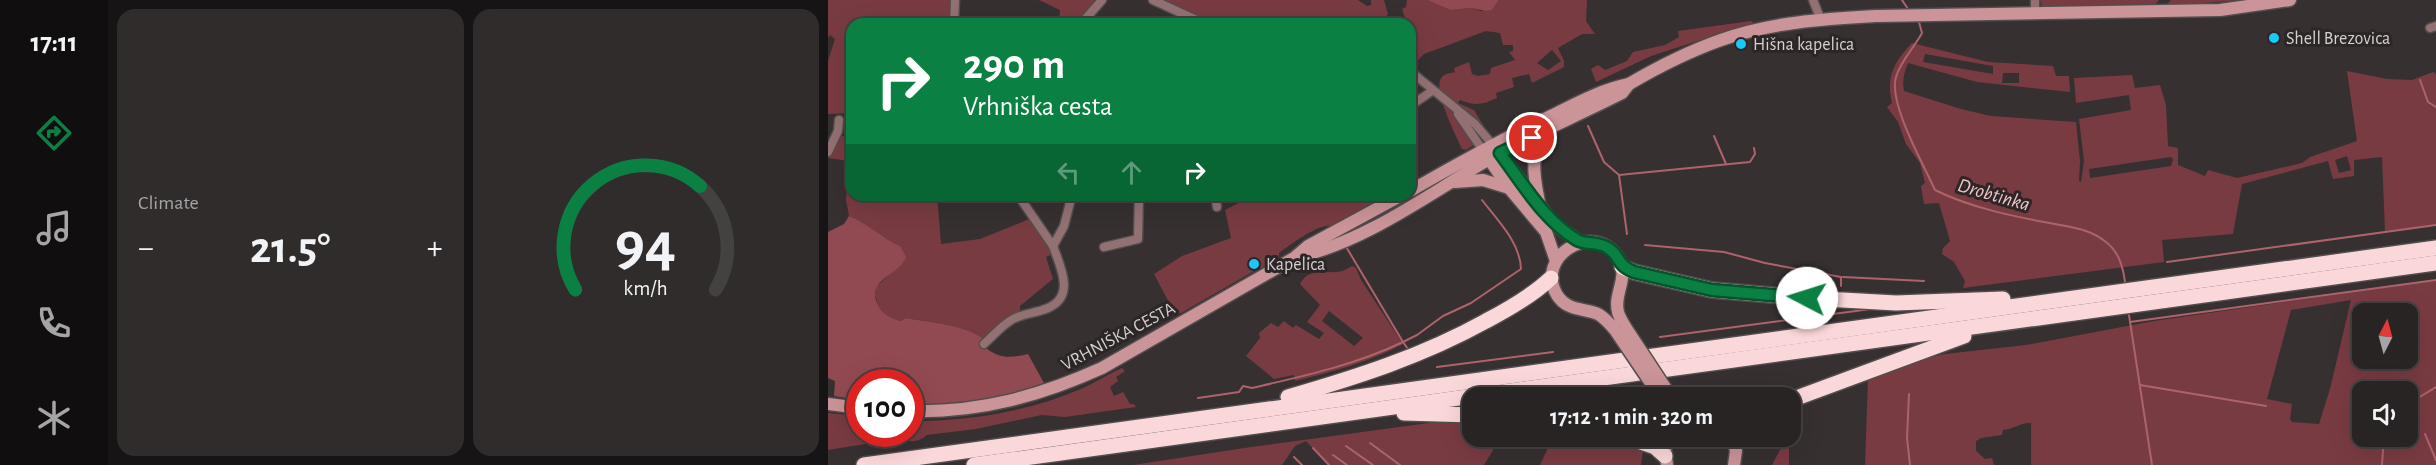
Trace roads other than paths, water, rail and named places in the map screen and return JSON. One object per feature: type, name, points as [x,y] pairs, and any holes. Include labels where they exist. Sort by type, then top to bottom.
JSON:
[{"type":"highway","points":[[864,465],[1242,411],[2436,248]]},
{"type":"highway","points":[[974,465],[2436,263]]},
{"type":"highway","points":[[1622,267],[1634,272],[1712,290],[1885,303],[2099,294]]},
{"type":"highway","points":[[1242,411],[1358,376],[1419,354],[1506,310],[1539,290],[1551,278]]},
{"type":"highway","points":[[1801,396],[1938,344],[2007,323]]},
{"type":"highway","points":[[1344,414],[1462,415]]},
{"type":"highway","points":[[1655,447],[1666,462]]},
{"type":"main road","points":[[1629,84],[1721,40],[1775,27],[1821,20],[1877,16],[2036,15],[2162,6],[2220,10],[2290,0]]},
{"type":"main road","name":"VRHNIŠKA CESTA","points":[[1416,200],[1454,182],[1491,151],[1548,130],[1622,93],[1629,84]]},
{"type":"main road","name":"VRHNIŠKA CESTA","points":[[1416,188],[1491,151],[1576,104],[1616,86],[1629,84]]},
{"type":"main road","points":[[1540,206],[1533,161],[1538,143],[1548,130]]},
{"type":"main road","points":[[1491,151],[1509,188],[1546,232],[1556,261]]},
{"type":"main road","points":[[1491,151],[1555,225],[1580,242],[1601,244],[1610,249],[1622,267],[1623,280],[1617,300],[1620,329],[1654,387]]},
{"type":"main road","points":[[1454,182],[1483,180],[1509,188]]},
{"type":"main road","name":"VRHNIŠKA CESTA","points":[[1351,231],[1394,201]]},
{"type":"main road","name":"VRHNIŠKA CESTA","points":[[924,410],[980,408],[1020,400],[1059,387],[1102,368],[1294,258],[1414,201]]},
{"type":"main road","points":[[1580,242],[1562,252],[1556,261],[1551,278],[1557,295],[1565,304],[1576,310],[1598,315],[1620,329],[1664,387]]},
{"type":"main road","points":[[828,404],[846,406]]},
{"type":"main road","points":[[1666,462],[1668,447]]},
{"type":"main road","points":[[1734,465],[1735,447]]},
{"type":"street","points":[[954,18],[955,0]]},
{"type":"street","points":[[1086,18],[1102,0]]},
{"type":"street","points":[[1153,0],[1192,18]]},
{"type":"street","points":[[1813,0],[1821,20]]},
{"type":"street","points":[[2035,0],[2036,15]]},
{"type":"street","points":[[1416,76],[1475,124],[1491,151]]},
{"type":"street","points":[[1416,102],[1432,91]]},
{"type":"street","points":[[828,152],[838,131],[839,120]]},
{"type":"street","points":[[984,344],[1012,320],[1048,308],[1060,299],[1065,287],[1053,246],[1022,201]]},
{"type":"street","points":[[1053,246],[1064,226],[1070,201]]},
{"type":"street","points":[[1104,247],[1138,239],[1139,201]]},
{"type":"street","points":[[1216,201],[1217,207]]},
{"type":"waterway","name":"Drobtinka","points":[[1902,0],[1908,9]]},
{"type":"waterway","name":"Drobtinka","points":[[1919,22],[1922,33],[1901,65],[1896,77],[1895,88],[1902,118],[1935,190],[1963,202],[1994,211],[2094,234],[2114,250],[2122,265],[2125,282]]},
{"type":"waterway","points":[[2420,80],[2428,102],[2436,107]]},
{"type":"waterway","points":[[1588,126],[1604,162],[1619,175],[1627,234]]},
{"type":"waterway","points":[[1714,136],[1726,164]]},
{"type":"waterway","points":[[1619,175],[1750,162],[1755,154],[1754,148]]},
{"type":"waterway","points":[[1345,245],[1403,342],[1443,316],[1471,303],[1521,269],[1520,259],[1512,241],[1482,200]]},
{"type":"waterway","points":[[2167,262],[2436,225]]},
{"type":"waterway","points":[[1645,245],[1724,252],[1765,263],[1841,277],[1841,286]]},
{"type":"waterway","points":[[1843,277],[1924,281]]},
{"type":"waterway","points":[[2130,322],[2436,280]]},
{"type":"waterway","points":[[1660,337],[1871,309]]},
{"type":"waterway","name":"Drobtinka","points":[[2129,315],[2152,465]]},
{"type":"waterway","points":[[1198,398],[1239,392],[1243,386],[1252,388],[1329,369],[1403,342],[1408,349]]},
{"type":"waterway","points":[[1437,367],[1553,352]]},
{"type":"waterway","points":[[2140,385],[2266,406]]},
{"type":"waterway","points":[[2418,398],[2436,387]]},
{"type":"waterway","points":[[1909,394],[1907,438],[1910,465]]},
{"type":"waterway","points":[[2425,434],[2436,460]]},
{"type":"waterway","points":[[1370,443],[1400,465]]},
{"type":"waterway","points":[[1346,446],[1373,465]]},
{"type":"waterway","points":[[2382,465],[2383,447]]},
{"type":"waterway","points":[[1313,448],[1329,465]]},
{"type":"waterway","points":[[1333,455],[1347,465]]},
{"type":"waterway","points":[[1294,457],[1302,465]]},
{"type":"place","name":"Shell Brezovica","points":[[2274,38]]},
{"type":"place","name":"Hišna kapelica","points":[[1741,44]]},
{"type":"place","name":"Kapelica","points":[[1254,264]]}]
